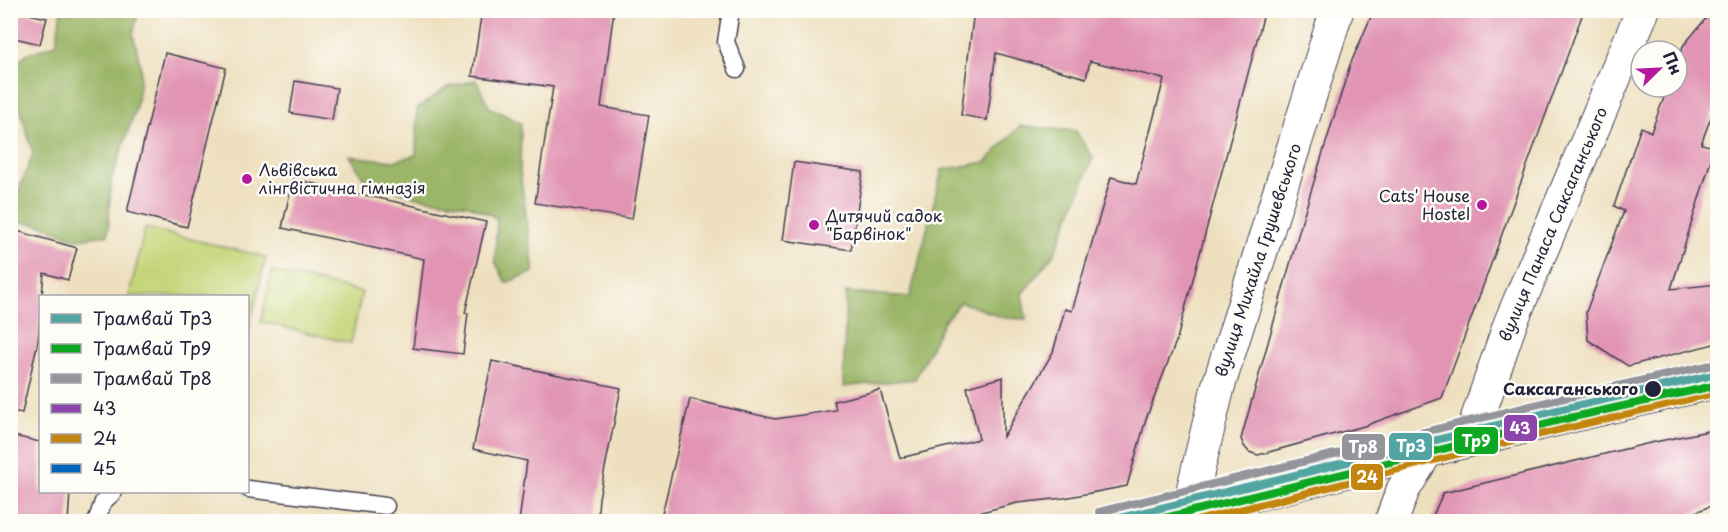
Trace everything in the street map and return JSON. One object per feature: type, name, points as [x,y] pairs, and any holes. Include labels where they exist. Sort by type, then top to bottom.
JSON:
[{"type":"street","name":"вулиця Михайла Грушевського","points":[[1188,511],[1218,387],[1338,10]]},
{"type":"street","name":"вулиця Панаса Саксаганського","points":[[1470,440],[1510,324],[1643,10]]},
{"type":"street","points":[[1147,522],[1470,440],[1718,381]]},
{"type":"street","points":[[1391,522],[1403,490],[1426,452]]},
{"type":"lane","points":[[731,10],[726,42],[737,69]]},
{"type":"lane","points":[[249,489],[387,506]]},
{"type":"lane","points":[[96,522],[103,502],[113,493]]},
{"type":"green space","points":[[61,11],[139,11],[133,33],[141,69],[136,108],[111,181],[108,235],[76,239],[42,225],[11,220],[11,197],[19,190],[33,154],[20,108],[11,95],[11,75],[18,62],[27,54],[56,44]]},
{"type":"green space","points":[[476,80],[489,107],[521,123],[520,172],[534,272],[506,283],[495,261],[497,218],[469,205],[417,197],[365,180],[349,156],[394,161],[416,155],[417,109],[446,88]]},
{"type":"green space","points":[[1020,126],[1076,131],[1093,158],[1055,252],[1022,294],[1026,319],[1004,318],[961,302],[944,321],[915,379],[843,387],[846,292],[910,297],[942,170],[986,162]]},
{"type":"green space","points":[[145,228],[266,257],[249,329],[249,295],[129,295]]},
{"type":"green space","points":[[272,271],[362,292],[351,343],[261,322]]},
{"type":"building","points":[[10,10],[47,18],[40,44],[10,37]]},
{"type":"building","points":[[482,10],[614,10],[601,107],[649,115],[632,219],[535,203],[553,87],[472,76]]},
{"type":"building","points":[[974,10],[1265,10],[1177,339],[1146,419],[1127,486],[1064,498],[1017,503],[942,522],[660,522],[690,399],[775,419],[836,410],[834,401],[880,390],[900,458],[979,439],[967,387],[1003,377],[1003,437],[1053,352],[1065,309],[1072,311],[1111,177],[1136,184],[1164,79],[1090,61],[1086,78],[996,53],[987,120],[961,115]]},
{"type":"building","points":[[1374,10],[1584,10],[1442,398],[1364,426],[1258,455],[1249,452],[1241,439],[1304,214],[1350,65]]},
{"type":"building","points":[[1713,10],[1718,10],[1718,98],[1701,144],[1715,147],[1671,289],[1718,284],[1718,343],[1628,366],[1588,340],[1586,312],[1624,211],[1614,206],[1641,127],[1651,132],[1663,99],[1689,99],[1689,39]]},
{"type":"building","points":[[165,53],[226,68],[187,227],[127,212]]},
{"type":"building","points":[[295,81],[337,88],[332,120],[290,113]]},
{"type":"building","points":[[794,162],[863,172],[851,250],[783,240]]},
{"type":"building","points":[[293,179],[486,222],[465,313],[468,313],[463,354],[413,348],[424,259],[282,228]]},
{"type":"building","points":[[10,229],[77,248],[68,280],[44,273],[42,295],[39,295],[38,341],[22,413],[10,411]]},
{"type":"building","points":[[492,361],[621,388],[599,498],[597,522],[519,522],[527,461],[473,449]]},
{"type":"building","points":[[1718,429],[1718,503],[1671,522],[1430,522],[1443,493]]},
{"type":"building","points":[[10,435],[39,442],[39,493],[70,493],[68,522],[10,522]]},
{"type":"tram line","name":"Тр8","points":[[1099,512],[1555,400],[1716,364]]},
{"type":"tram line","name":"Тр3","points":[[1104,522],[1558,410],[1718,374]]},
{"type":"tram line","name":"Тр9","points":[[1148,522],[1560,420],[1718,385]]},
{"type":"transit line","name":"45","points":[[1144,512],[1467,430],[1716,371]]},
{"type":"transit line","name":"43","points":[[1149,522],[1470,440],[1718,381]]},
{"type":"transit line","name":"24","points":[[1192,522],[1473,450],[1718,392]]},
{"type":"place","name":"Львівська лінгвістична гімназія","points":[[247,179]]},
{"type":"place","name":"Cats' House Hostel","points":[[1482,205]]},
{"type":"place","name":"Дитячий садок \"Барвінок\"","points":[[814,225]]},
{"type":"place","name":"Саксаганського","points":[[1653,389]]}]
